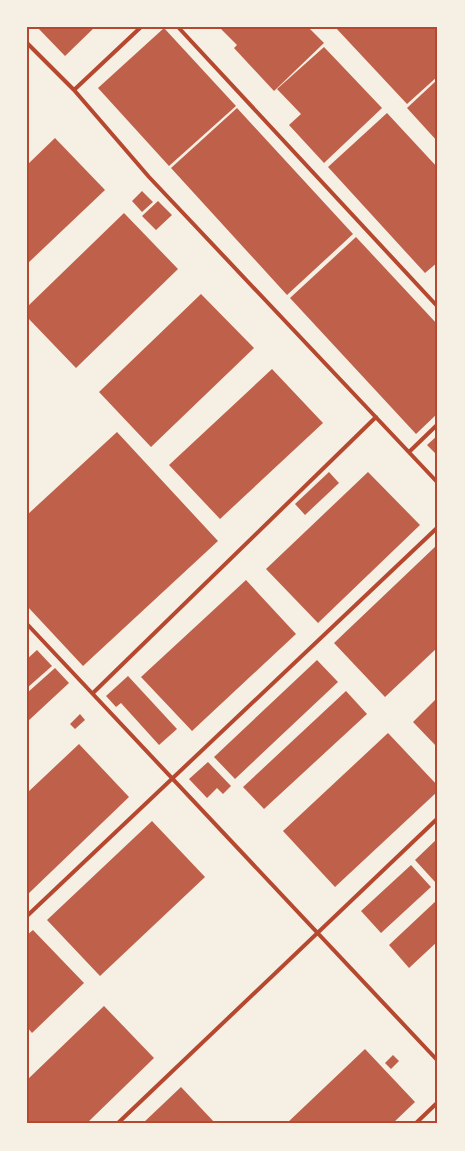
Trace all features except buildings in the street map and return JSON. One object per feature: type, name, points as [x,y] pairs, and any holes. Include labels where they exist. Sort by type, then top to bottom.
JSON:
[{"type":"lane","points":[[74,90],[141,27]]},
{"type":"lane","points":[[178,27],[438,307]]},
{"type":"lane","points":[[27,43],[74,90],[149,177],[438,483]]},
{"type":"lane","points":[[93,693],[376,417]]},
{"type":"lane","points":[[409,452],[438,424]]},
{"type":"lane","points":[[27,916],[438,527]]},
{"type":"lane","points":[[27,624],[438,1061]]},
{"type":"lane","points":[[117,1124],[438,818]]},
{"type":"lane","points":[[415,1124],[438,1102]]}]
